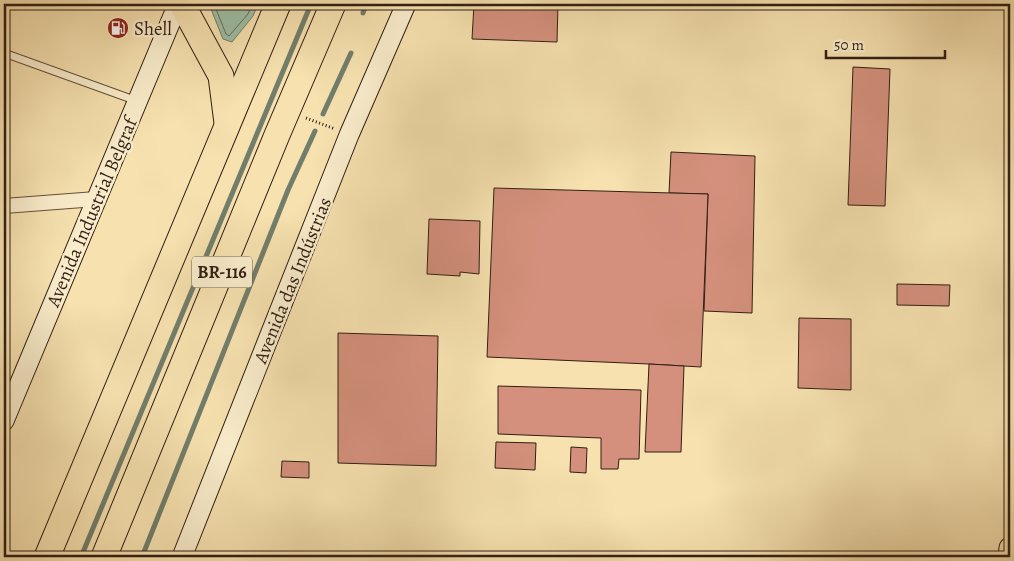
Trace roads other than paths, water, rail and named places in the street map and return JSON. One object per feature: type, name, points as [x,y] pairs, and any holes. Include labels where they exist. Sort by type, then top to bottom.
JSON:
[{"type":"highway","points":[[180,4],[221,76],[227,124]]},
{"type":"highway","name":"BR-116","points":[[47,557],[278,4]]},
{"type":"highway","name":"BR-116","points":[[104,557],[333,4]]},
{"type":"highway","points":[[113,557],[117,527]]},
{"type":"main road","name":"Avenida Industrial Belgraf","points":[[4,421],[96,199],[180,4]]},
{"type":"main road","name":"Avenida das Indústrias","points":[[182,557],[349,135],[406,4]]},
{"type":"main road","points":[[1009,557],[1010,548]]},
{"type":"street","points":[[4,206],[96,199]]},
{"type":"lane","points":[[4,53],[137,102]]},
{"type":"water","points":[[209,4],[258,4],[253,16],[232,42],[223,39]]},
{"type":"waterway","points":[[81,557],[311,4]]},
{"type":"waterway","points":[[363,13],[366,4]]},
{"type":"waterway","points":[[323,114],[351,53]]},
{"type":"waterway","points":[[142,557],[288,190],[315,131]]},
{"type":"place","name":"Shell","points":[[118,28]]}]
